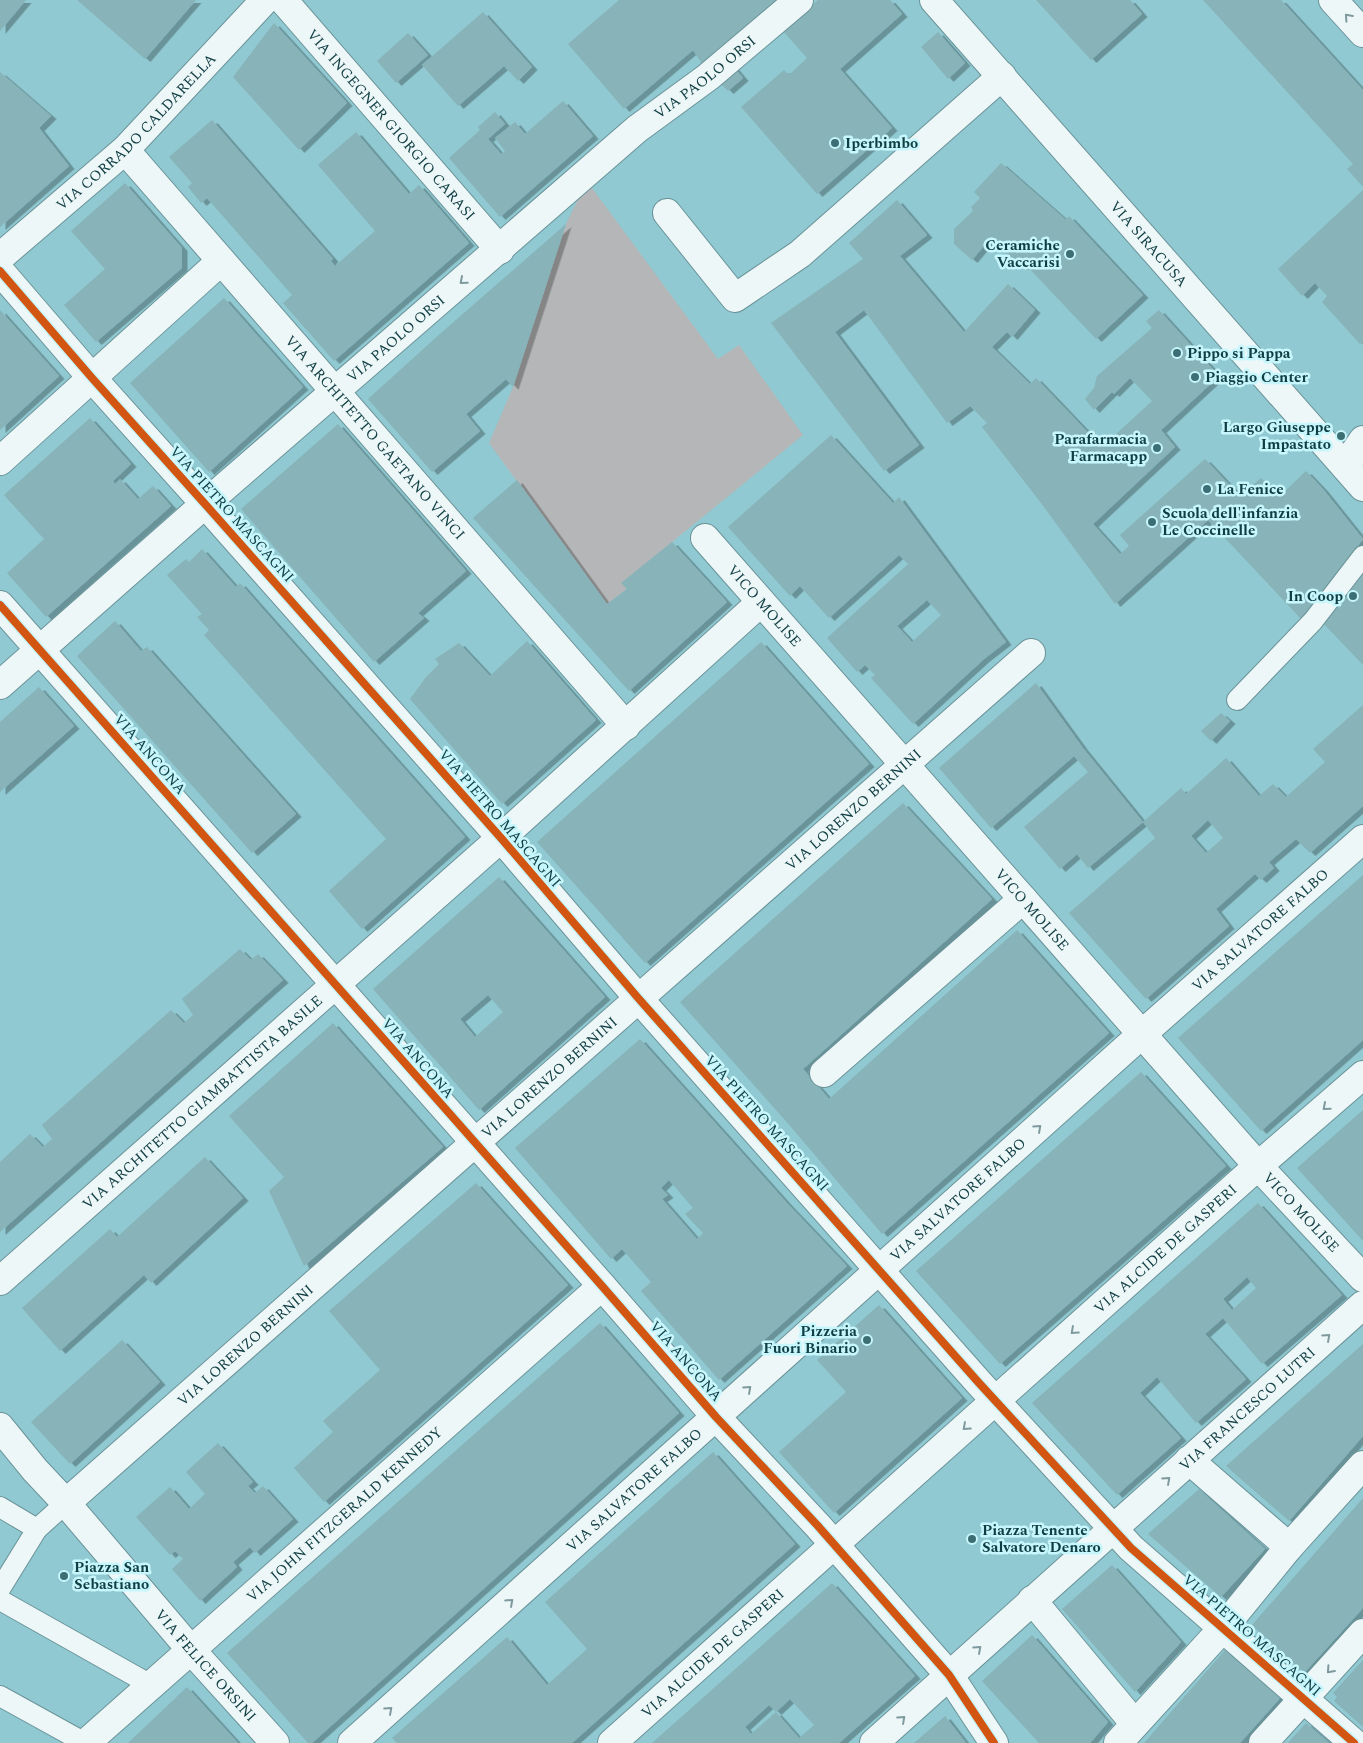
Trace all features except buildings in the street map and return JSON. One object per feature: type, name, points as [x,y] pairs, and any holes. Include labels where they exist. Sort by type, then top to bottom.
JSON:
[{"type":"street","name":"VIA CORRADO CALDARELLA","points":[[0,257],[125,150],[266,0]]},
{"type":"street","name":"VIA INGEGNER GIORGIO CARASI","points":[[283,0],[500,250]]},
{"type":"street","name":"VIA PAOLO ORSI","points":[[0,685],[205,504],[500,250],[637,129],[708,77],[799,0]]},
{"type":"street","name":"VIA SIRACUSA","points":[[934,0],[1363,487]]},
{"type":"street","points":[[1333,0],[1363,34]]},
{"type":"street","points":[[667,213],[735,298],[800,254],[1002,76]]},
{"type":"street","name":"VIA ARCHITETTO GAETANO VINCI","points":[[125,150],[626,726]]},
{"type":"street","points":[[0,461],[221,261]]},
{"type":"street","name":"VIA PIETRO MASCAGNI","points":[[0,271],[92,378],[501,838],[639,999],[880,1271],[997,1389],[1122,1521],[1132,1548],[1354,1743]]},
{"type":"street","points":[[1345,466],[1363,440]]},
{"type":"street","name":"VICO MOLISE","points":[[705,538],[1258,1166],[1363,1278]]},
{"type":"street","name":"VIA ARCHITETTO GIAMBATTISTA BASILE","points":[[0,1281],[501,838],[761,602]]},
{"type":"street","name":"VIA ANCONA","points":[[0,605],[716,1417],[826,1535],[949,1675],[994,1743]]},
{"type":"street","name":"VIA LORENZO BERNINI","points":[[66,1503],[1031,653]]},
{"type":"street","name":"VIA SALVATORE FALBO","points":[[352,1743],[1363,838]]},
{"type":"street","points":[[824,1073],[1023,899]]},
{"type":"street","name":"VIA ALCIDE DE GASPERI","points":[[612,1743],[813,1563],[826,1535],[1363,1076]]},
{"type":"street","name":"VIA JOHN FITZGERALD KENNEDY","points":[[85,1743],[602,1286]]},
{"type":"street","name":"VIA FRANCESCO LUTRI","points":[[874,1743],[1363,1305]]},
{"type":"street","name":"VIA FELICE ORSINI","points":[[0,1427],[191,1650],[275,1743]]},
{"type":"street","points":[[0,1446],[35,1470]]},
{"type":"street","points":[[1189,1460],[1289,1547]]},
{"type":"street","points":[[1032,1600],[1127,1733],[1223,1628],[1289,1547],[1363,1465]]},
{"type":"street","points":[[1263,1743],[1363,1633]]},
{"type":"lane","points":[[1237,700],[1313,621],[1363,556]]},
{"type":"lane","points":[[0,1589],[36,1528],[66,1503]]},
{"type":"lane","points":[[0,1507],[36,1528]]},
{"type":"lane","points":[[0,1600],[151,1685]]},
{"type":"lane","points":[[0,1696],[85,1743]]},
{"type":"shaded area","points":[[592,188],[718,359],[739,345],[803,435],[622,583],[627,589],[607,604],[489,443],[513,387],[566,224],[580,195]]},
{"type":"cycle path","points":[[0,271],[92,378],[501,838],[639,999],[979,1383],[1131,1548],[1354,1743]]},
{"type":"cycle path","points":[[0,605],[716,1417],[818,1526],[949,1675],[994,1743]]},
{"type":"place","name":"Iperbimbo","points":[[835,143]]},
{"type":"place","name":"Ceramiche Vaccarisi","points":[[1070,254]]},
{"type":"place","name":"Pippo si Pappa","points":[[1177,353]]},
{"type":"place","name":"Piaggio Center","points":[[1195,377]]},
{"type":"place","name":"Largo Giuseppe Impastato","points":[[1341,436]]},
{"type":"place","name":"Parafarmacia Farmacapp","points":[[1157,448]]},
{"type":"place","name":"La Fenice","points":[[1207,489]]},
{"type":"place","name":"Scuola dell'infanzia Le Coccinelle","points":[[1152,522]]},
{"type":"place","name":"In Coop","points":[[1353,596]]},
{"type":"place","name":"Pizzeria Fuori Binario","points":[[867,1340]]},
{"type":"place","name":"Piazza Tenente Salvatore Denaro","points":[[972,1539]]},
{"type":"place","name":"Piazza San Sebastiano","points":[[64,1576]]}]
